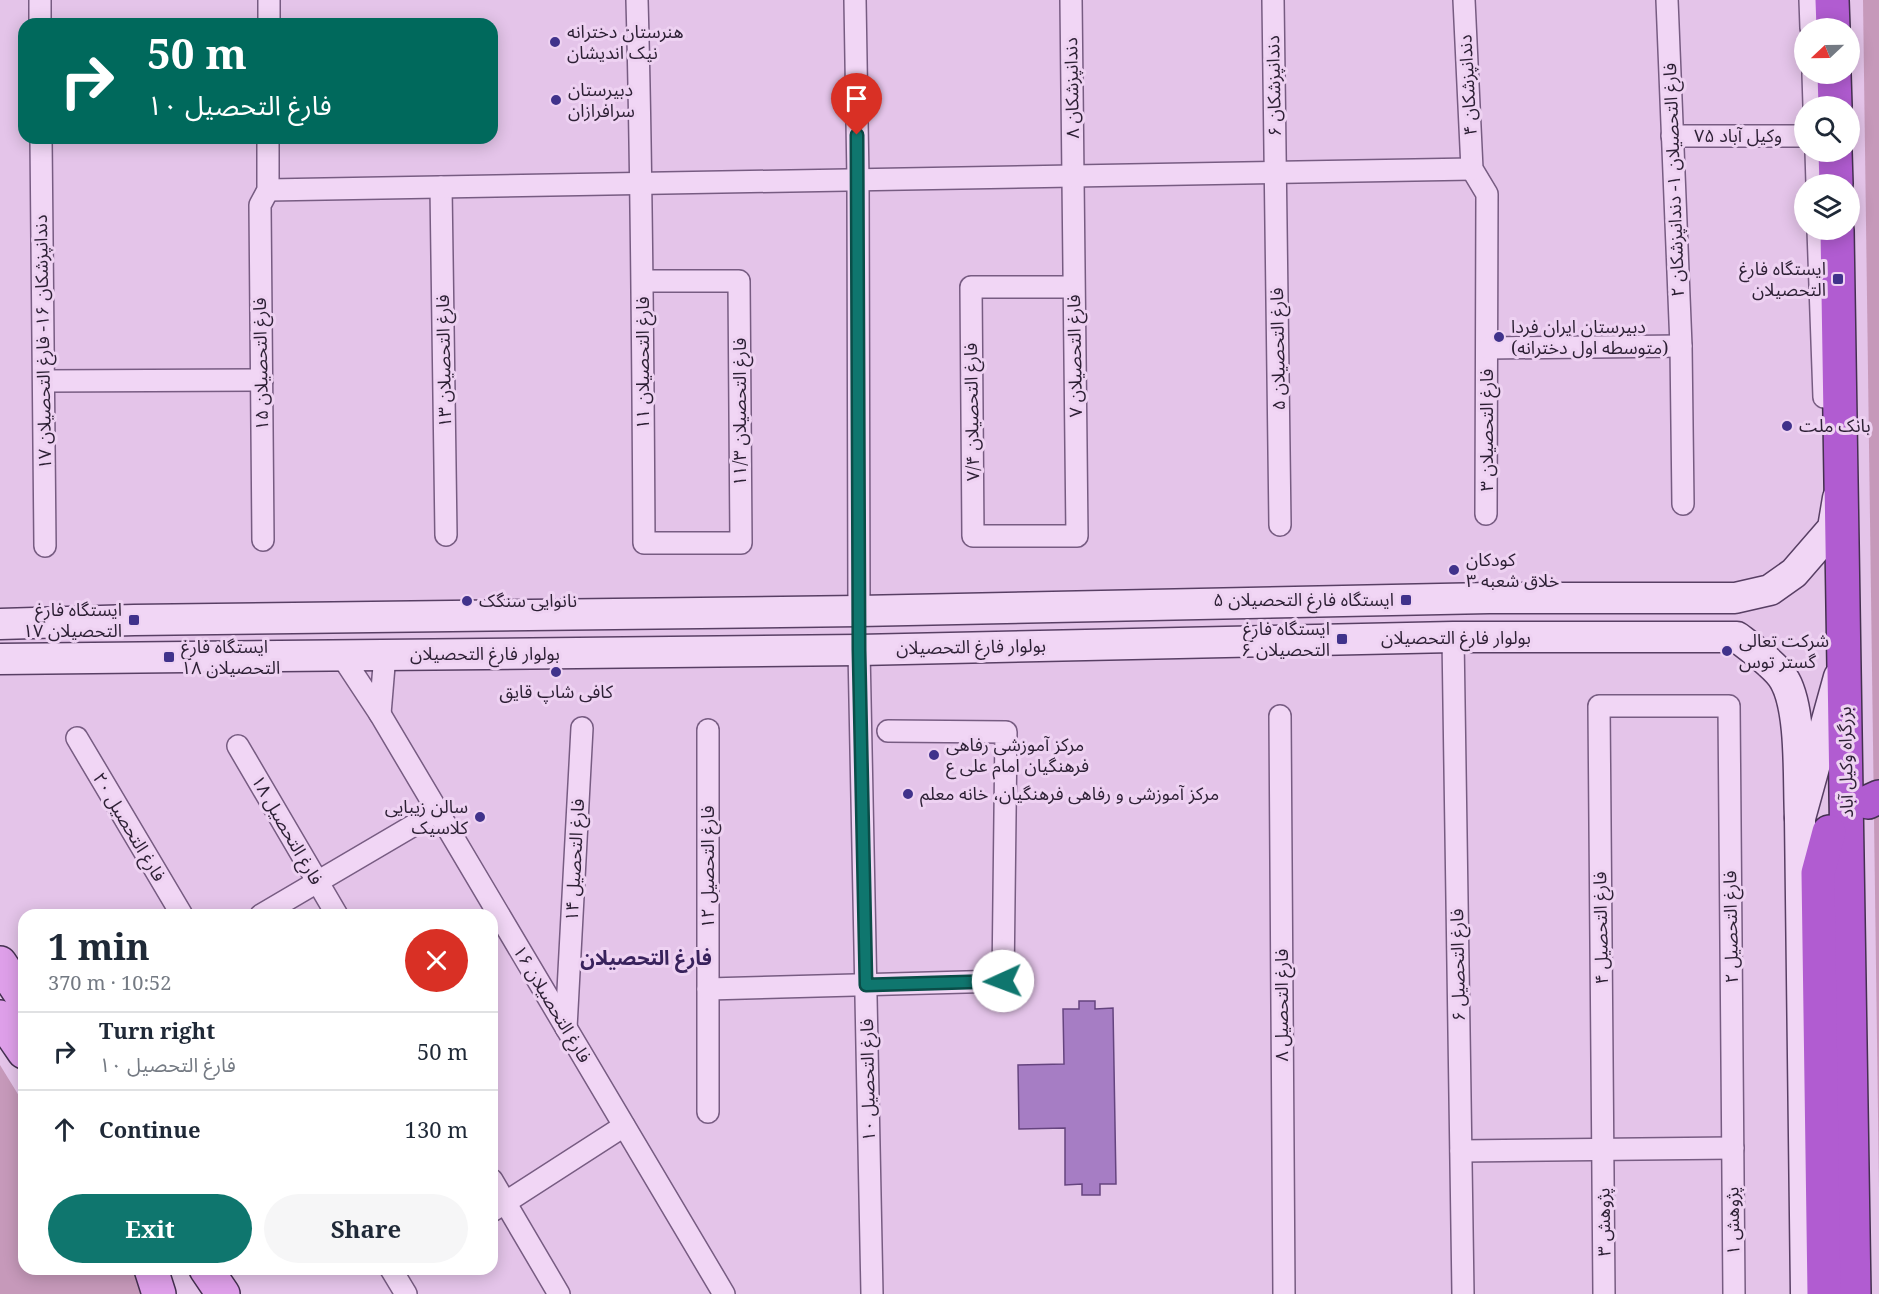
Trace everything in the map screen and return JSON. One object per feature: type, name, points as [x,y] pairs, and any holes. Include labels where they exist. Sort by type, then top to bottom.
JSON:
[{"type":"highway","points":[[1832,0],[1833,18]]},
{"type":"highway","name":"بزرگراه وکیل آباد","points":[[1837,240],[1831,370],[1834,480],[1844,659],[1854,1294]]},
{"type":"highway","points":[[1824,1294],[1818,873],[1829,832]]},
{"type":"main road","name":"بولوار فارغ التحصیلان","points":[[0,624],[134,620],[859,611],[1489,598],[1735,598],[1770,590],[1794,573],[1833,528],[1834,480]]},
{"type":"main road","points":[[1735,598],[1743,607],[1746,617],[1744,628],[1737,637],[1785,679],[1795,710],[1800,818],[1806,1294]]},
{"type":"main road","points":[[859,611],[859,650]]},
{"type":"main road","name":"بولوار فارغ التحصیلان","points":[[0,659],[859,650],[1453,637],[1737,637]]},
{"type":"main road","points":[[1800,818],[1844,659]]},
{"type":"main road","points":[[0,963],[18,990]]},
{"type":"main road","points":[[0,1017],[18,1043]]},
{"type":"main road","points":[[153,1275],[159,1294]]},
{"type":"main road","points":[[210,1275],[223,1294]]},
{"type":"street","points":[[40,0],[40,18]]},
{"type":"street","points":[[269,0],[269,18]]},
{"type":"street","name":"فارغ التحصیلان ۱۱","points":[[637,0],[642,183],[644,543]]},
{"type":"street","points":[[855,0],[858,180],[859,611]]},
{"type":"street","name":"دندانپزشکان ۸","points":[[1071,0],[1073,176]]},
{"type":"street","name":"دندانپزشکان ۶","points":[[1273,0],[1275,172]]},
{"type":"street","name":"دندانپزشکان ۴","points":[[1464,0],[1472,169]]},
{"type":"street","name":"فارغ التحصیلان ۱- دندانپزشکان ۲","points":[[1667,0],[1681,346],[1683,504]]},
{"type":"street","points":[[1810,0],[1811,18]]},
{"type":"street","name":"وکیل آباد ۷۵","points":[[1672,136],[1794,136]]},
{"type":"street","name":"دندانپزشکان ۱۶- فارغ التحصیلان ۱۷","points":[[41,144],[45,546]]},
{"type":"street","name":"فارغ التحصیلان ۱۵","points":[[263,540],[260,205],[268,190],[268,144]]},
{"type":"street","points":[[268,190],[1472,169]]},
{"type":"street","name":"فارغ التحصیلان ۳","points":[[1472,169],[1487,194],[1486,514]]},
{"type":"street","name":"فارغ التحصیلان ۵","points":[[1275,172],[1280,525]]},
{"type":"street","name":"فارغ التحصیلان ۷","points":[[974,536],[1077,536],[1073,176]]},
{"type":"street","name":"فارغ التحصیلان ۱۳","points":[[441,187],[447,535]]},
{"type":"street","points":[[1819,240],[1831,370]]},
{"type":"street","name":"فارغ التحصیلان ۱۱/۳","points":[[642,281],[739,281],[741,543],[644,543]]},
{"type":"street","name":"فارغ التحصیلان ۷/۴","points":[[974,536],[971,287],[1074,287]]},
{"type":"street","points":[[1488,348],[1681,346]]},
{"type":"street","points":[[44,381],[262,380]]},
{"type":"street","name":"فارغ التحصیل ۶","points":[[1453,637],[1462,1294]]},
{"type":"street","name":"فارغ التحصیل ۱۰","points":[[859,650],[872,1294]]},
{"type":"street","points":[[380,714],[385,654]]},
{"type":"street","name":"فارغ التحصیلان ۱۶","points":[[341,655],[380,714],[496,909]]},
{"type":"street","name":"فارغ التحصیل ۴","points":[[1603,1149],[1599,706],[1729,706]]},
{"type":"street","name":"فارغ التحصیل ۲","points":[[1729,706],[1733,1148]]},
{"type":"street","name":"فارغ التحصیل ۸","points":[[1280,716],[1284,1294]]},
{"type":"street","name":"فارغ التحصیل ۱۴","points":[[566,1028],[582,728]]},
{"type":"street","name":"فارغ التحصیل ۱۲","points":[[708,730],[708,1113]]},
{"type":"street","points":[[708,989],[1003,981],[1006,732],[888,731]]},
{"type":"street","name":"فارغ التحصیل ۲۰","points":[[77,738],[178,909]]},
{"type":"street","name":"فارغ التحصیل ۱۸","points":[[238,746],[333,909]]},
{"type":"street","points":[[271,909],[438,811]]},
{"type":"street","name":"فارغ التحصیلان ۱۶","points":[[498,913],[724,1294]]},
{"type":"street","points":[[559,1294],[499,1207],[624,1126]]},
{"type":"street","points":[[1461,1151],[1733,1148]]},
{"type":"street","name":"پژوهش ۱","points":[[1733,1148],[1734,1294]]},
{"type":"street","name":"پژوهش ۳","points":[[1603,1149],[1604,1294]]},
{"type":"street","points":[[396,1275],[406,1294]]},
{"type":"shaded area","points":[[1863,0],[1879,0],[1879,1189]]},
{"type":"shaded area","points":[[0,1065],[18,1094],[18,1275],[139,1275],[147,1294],[0,1294]]},
{"type":"building","points":[[1079,1001],[1095,1001],[1095,1009],[1113,1008],[1116,1184],[1100,1184],[1100,1195],[1082,1195],[1082,1184],[1065,1185],[1065,1128],[1019,1129],[1018,1065],[1064,1064],[1063,1009],[1079,1009]]},
{"type":"place","name":"هنرستان دخترانه نیک اندیشان","points":[[555,42]]},
{"type":"place","name":"دبیرستان سرافرازان","points":[[556,100]]},
{"type":"place","name":"ایستگاه فارغ التحصیلان","points":[[1838,279]]},
{"type":"place","name":"دبیرستان ایران فردا (متوسطه اول دخترانه)","points":[[1499,337]]},
{"type":"place","name":"بانک ملت","points":[[1787,426]]},
{"type":"place","name":"کودکان خلاق شعبه ۳","points":[[1454,570]]},
{"type":"place","name":"ایستگاه فارغ التحصیلان ۵","points":[[1406,600]]},
{"type":"place","name":"نانوایی سنگک","points":[[467,601]]},
{"type":"place","name":"ایستگاه فارغ التحصیلان ۱۷","points":[[134,620]]},
{"type":"place","name":"ایستگاه فارغ التحصیلان ۶","points":[[1342,639]]},
{"type":"place","name":"شرکت تعالی گستر توس","points":[[1727,651]]},
{"type":"place","name":"ایستگاه فارغ التحصیلان ۱۸","points":[[169,657]]},
{"type":"place","name":"کافی شاپ قایق","points":[[556,672]]},
{"type":"place","name":"مرکز آموزشی رفاهی فرهنگیان امام علی ع","points":[[934,755]]},
{"type":"place","name":"مرکز آموزشی و رفاهی فرهنگیان، خانه معلم","points":[[908,794]]},
{"type":"place","name":"سالن زیبایی کلاسیک","points":[[480,817]]},
{"type":"district","name":"فارغ التحصیلان","points":[[646,958]]},
{"type":"route","points":[[857,135],[859,650],[866,985],[1003,981]]}]
